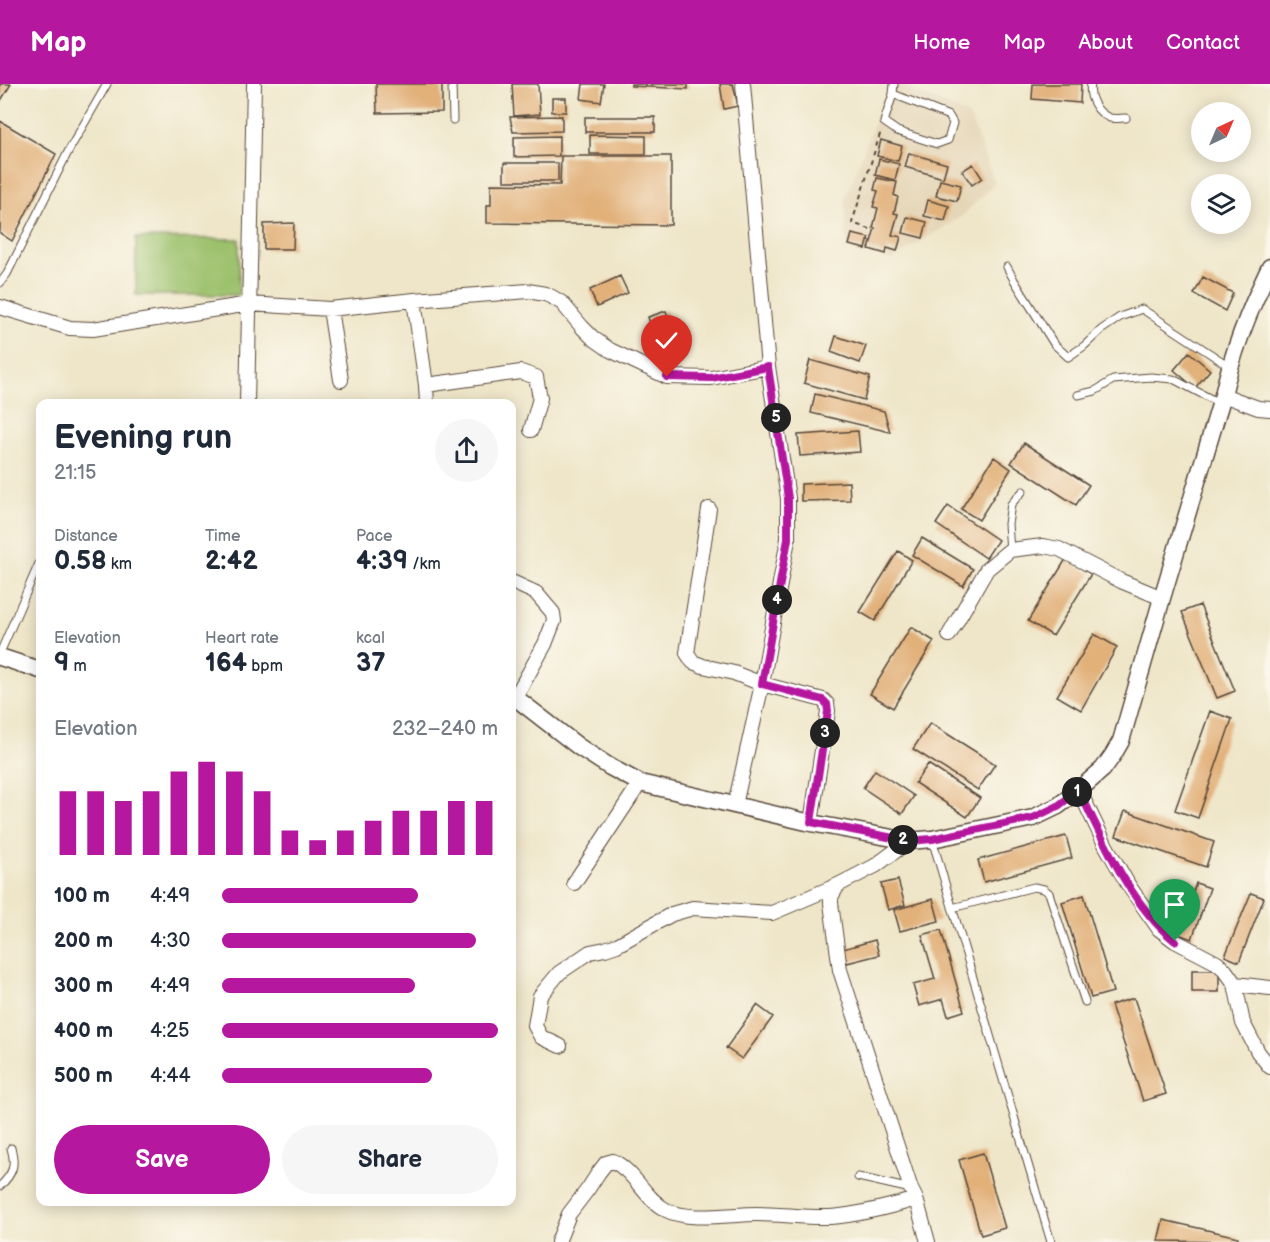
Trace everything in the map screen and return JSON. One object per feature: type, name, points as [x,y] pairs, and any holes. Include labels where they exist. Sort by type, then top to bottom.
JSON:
[{"type":"street","points":[[247,399],[254,84]]},
{"type":"street","points":[[735,805],[762,684],[788,539],[788,498],[768,367],[743,84]]},
{"type":"street","points":[[516,699],[579,747],[640,783],[811,822],[909,841],[932,839],[1033,818],[1058,806],[1103,769],[1121,741],[1222,399],[1229,366],[1252,304],[1270,267]]},
{"type":"street","points":[[0,307],[70,328],[93,329],[249,304],[330,309],[528,291],[545,294],[562,303],[593,338],[610,350],[667,377],[711,378],[768,367]]},
{"type":"street","points":[[414,300],[427,399]]},
{"type":"street","points":[[330,309],[341,380]]},
{"type":"street","points":[[426,385],[521,372],[536,376],[540,398],[531,430]]},
{"type":"street","points":[[1222,399],[1270,409]]},
{"type":"street","points":[[709,509],[687,653],[693,662],[703,666],[823,700],[827,704],[828,711],[811,822]]},
{"type":"street","points":[[950,635],[987,569],[1010,550],[1043,546],[1059,549],[1121,581],[1162,598]]},
{"type":"street","points":[[516,584],[536,593],[553,613],[554,621],[545,644],[516,692]]},
{"type":"street","points":[[0,655],[36,668]]},
{"type":"street","points":[[574,883],[640,783]]},
{"type":"street","points":[[1079,790],[1106,846],[1129,886],[1159,928],[1175,941],[1216,963],[1236,984],[1244,1023],[1258,1052],[1270,1067]]},
{"type":"street","points":[[560,1046],[541,1037],[535,1026],[540,996],[558,973],[590,952],[617,945],[683,910],[693,908],[772,913],[838,885],[875,866],[909,841]]},
{"type":"street","points":[[838,885],[831,897],[831,903],[840,970],[928,1242]]},
{"type":"street","points":[[1236,984],[1270,988]]},
{"type":"street","points":[[558,1242],[569,1214],[606,1163],[613,1161],[622,1165],[665,1209],[685,1216],[759,1214],[831,1217],[885,1208],[913,1194]]},
{"type":"lane","points":[[0,283],[7,274],[69,150],[106,84]]},
{"type":"lane","points":[[452,84],[453,120]]},
{"type":"lane","points":[[894,84],[894,94],[884,122],[897,130],[937,144],[948,140],[953,123],[949,116],[894,94]]},
{"type":"lane","points":[[1091,84],[1093,102],[1100,112],[1112,119],[1126,118]]},
{"type":"lane","points":[[1007,267],[1054,344],[1068,357],[1120,317],[1142,309],[1229,366]]},
{"type":"lane","points":[[1078,395],[1095,391],[1113,380],[1151,377],[1173,379],[1222,399]]},
{"type":"lane","points":[[1010,550],[1008,524],[1011,504],[1023,491]]},
{"type":"lane","points":[[0,655],[36,570]]},
{"type":"lane","points":[[932,839],[1051,1242]]},
{"type":"lane","points":[[952,908],[1034,887],[1044,889],[1049,893],[1085,1002]]},
{"type":"lane","points":[[0,1186],[13,1169],[14,1158],[11,1148]]},
{"type":"lane","points":[[858,1177],[913,1194]]},
{"type":"path","points":[[870,230],[852,223],[884,122]]},
{"type":"shaded area","points":[[890,84],[898,84],[969,115],[995,183],[962,216],[891,260],[847,247],[845,199]]},
{"type":"green space","points":[[136,238],[239,239],[239,295],[136,295]]},
{"type":"building","points":[[0,84],[11,84],[0,102]]},
{"type":"building","points":[[376,84],[442,84],[442,112],[377,113]]},
{"type":"building","points":[[512,84],[538,84],[540,114],[514,116]]},
{"type":"building","points":[[583,84],[604,84],[601,102],[581,99]]},
{"type":"building","points":[[631,84],[688,84],[688,89],[631,86]]},
{"type":"building","points":[[720,84],[733,84],[738,106],[724,109]]},
{"type":"building","points":[[1033,84],[1081,84],[1080,103],[1032,99]]},
{"type":"building","points":[[552,98],[566,98],[566,112],[552,112]]},
{"type":"building","points":[[562,116],[562,131],[513,132],[510,117]]},
{"type":"building","points":[[585,117],[655,117],[655,132],[585,132]]},
{"type":"building","points":[[0,121],[56,154],[12,241],[0,233]]},
{"type":"building","points":[[590,135],[646,136],[646,154],[590,154]]},
{"type":"building","points":[[559,136],[559,156],[514,157],[514,137]]},
{"type":"building","points":[[881,140],[902,146],[898,161],[877,156]]},
{"type":"building","points":[[909,153],[947,164],[943,178],[905,167]]},
{"type":"building","points":[[561,156],[671,156],[671,225],[487,223],[487,205],[491,205],[491,184],[560,185]]},
{"type":"building","points":[[879,159],[899,164],[895,180],[875,175]]},
{"type":"building","points":[[504,163],[558,163],[558,181],[504,181]]},
{"type":"building","points":[[973,164],[982,178],[972,185],[962,171]]},
{"type":"building","points":[[877,178],[897,182],[894,195],[898,197],[894,213],[898,214],[892,235],[901,237],[897,251],[887,248],[886,254],[869,249],[878,208],[873,207],[878,191],[874,190]]},
{"type":"building","points":[[940,180],[961,185],[957,201],[936,196]]},
{"type":"building","points":[[928,200],[949,206],[945,221],[924,216]]},
{"type":"building","points":[[907,217],[927,222],[923,238],[903,233]]},
{"type":"building","points":[[294,223],[293,249],[264,249],[264,224]]},
{"type":"building","points":[[852,234],[869,238],[866,249],[849,245]]},
{"type":"building","points":[[620,276],[628,293],[597,307],[590,290]]},
{"type":"building","points":[[1203,277],[1233,293],[1225,311],[1194,294]]},
{"type":"building","points":[[666,311],[681,357],[663,363],[648,317]]},
{"type":"building","points":[[836,336],[866,346],[860,363],[831,352]]},
{"type":"building","points":[[1189,352],[1210,370],[1195,388],[1174,370]]},
{"type":"building","points":[[810,360],[870,377],[864,400],[804,383]]},
{"type":"building","points":[[815,394],[884,411],[890,432],[811,413]]},
{"type":"building","points":[[858,431],[860,452],[800,456],[798,435]]},
{"type":"building","points":[[1024,443],[1089,485],[1076,505],[1011,463]]},
{"type":"building","points":[[994,457],[1011,469],[979,520],[961,509]]},
{"type":"building","points":[[849,482],[850,500],[801,501],[801,484]]},
{"type":"building","points":[[948,506],[998,540],[986,558],[936,524]]},
{"type":"building","points":[[922,538],[973,569],[963,586],[912,555]]},
{"type":"building","points":[[898,551],[912,560],[875,621],[860,612]]},
{"type":"building","points":[[1066,559],[1091,574],[1053,636],[1028,621]]},
{"type":"building","points":[[1200,605],[1235,691],[1217,698],[1182,612]]},
{"type":"building","points":[[911,627],[934,641],[893,708],[870,694]]},
{"type":"building","points":[[1094,634],[1117,647],[1081,710],[1057,696]]},
{"type":"building","points":[[1210,711],[1232,719],[1198,818],[1175,810]]},
{"type":"building","points":[[930,723],[995,764],[978,790],[913,749]]},
{"type":"building","points":[[928,764],[980,798],[967,817],[915,783]]},
{"type":"building","points":[[875,770],[914,796],[902,814],[863,788]]},
{"type":"building","points":[[1125,811],[1214,842],[1206,867],[1116,836]]},
{"type":"building","points":[[1066,836],[1072,858],[984,882],[978,860]]},
{"type":"building","points":[[898,880],[905,905],[888,910],[881,884]]},
{"type":"building","points":[[1196,883],[1210,888],[1192,939],[1178,934]]},
{"type":"building","points":[[1251,893],[1264,898],[1239,962],[1225,956]]},
{"type":"building","points":[[1084,895],[1113,992],[1091,998],[1062,902]]},
{"type":"building","points":[[933,899],[939,921],[900,931],[894,910]]},
{"type":"building","points":[[941,930],[964,1011],[948,1016],[943,999],[919,1006],[913,985],[935,979],[922,935]]},
{"type":"building","points":[[875,940],[879,955],[847,963],[843,949]]},
{"type":"building","points":[[1192,970],[1219,970],[1219,992],[1192,992]]},
{"type":"building","points":[[1134,998],[1166,1094],[1143,1101],[1111,1005]]},
{"type":"building","points":[[757,1005],[773,1017],[742,1059],[726,1048]]},
{"type":"building","points":[[983,1153],[1005,1228],[981,1235],[959,1160]]},
{"type":"building","points":[[1163,1220],[1238,1237],[1237,1242],[1158,1241]]},
{"type":"route","points":[[667,377],[711,378],[768,367],[788,498],[788,539],[762,684],[823,700],[827,704],[828,711],[811,822],[909,841],[932,839],[1033,818],[1058,806],[1079,790],[1106,846],[1129,886],[1159,928],[1175,941]]}]
